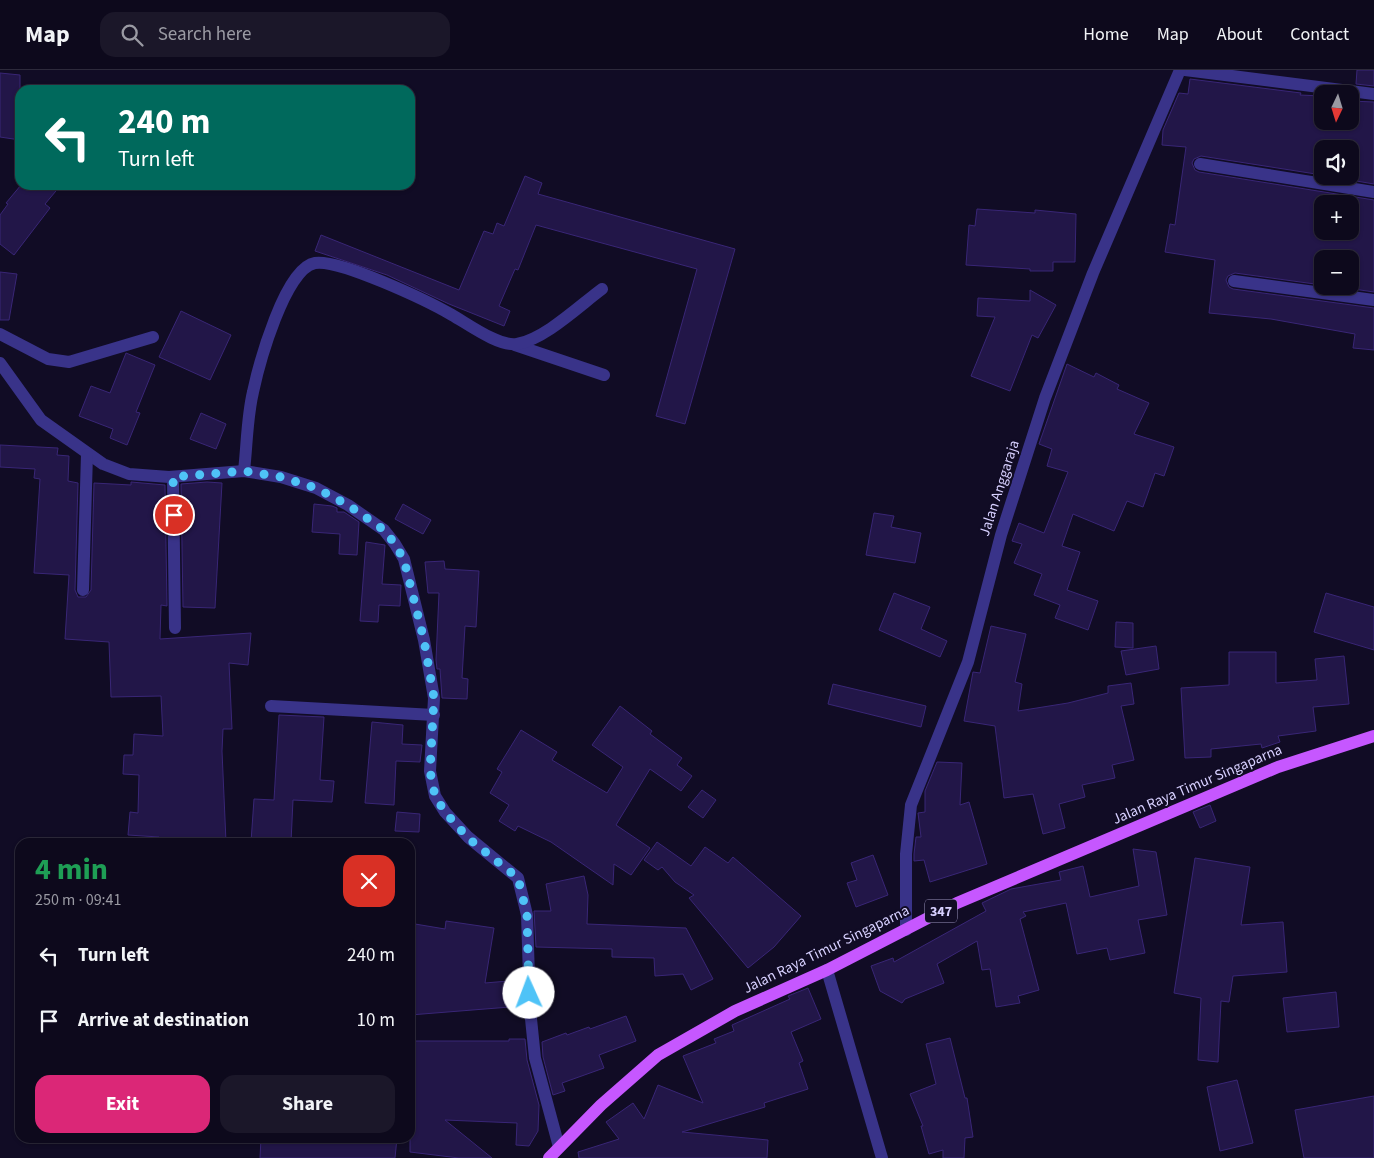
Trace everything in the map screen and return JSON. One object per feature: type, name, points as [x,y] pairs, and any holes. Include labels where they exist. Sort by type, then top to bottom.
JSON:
[{"type":"main road","name":"Jalan Raya Timur Singaparna","points":[[549,1158],[601,1105],[658,1055],[735,1011],[827,970],[957,903],[1278,767],[1374,736]]},
{"type":"street","name":"Jalan Anggaraja","points":[[906,930],[906,854],[911,805],[968,662],[1001,535],[1045,398],[1093,273],[1180,70]]},
{"type":"street","points":[[1185,70],[1374,94]]},
{"type":"street","points":[[1200,164],[1374,192]]},
{"type":"street","points":[[244,471],[252,393],[280,303],[298,272],[308,265],[325,263],[343,267],[432,304],[494,339],[604,375]]},
{"type":"street","points":[[1234,281],[1374,300]]},
{"type":"street","points":[[516,345],[542,334],[602,288]]},
{"type":"street","points":[[0,334],[48,359],[69,362],[153,337]]},
{"type":"street","points":[[0,363],[41,420],[103,464],[129,474],[173,477],[244,471],[281,477],[316,488],[348,505],[384,530],[404,560],[424,640],[434,698],[430,771],[435,796],[445,812],[468,838],[518,878],[527,915],[530,1009],[535,1058],[559,1147]]},
{"type":"street","points":[[83,590],[88,454]]},
{"type":"street","points":[[173,477],[175,628]]},
{"type":"street","points":[[271,706],[434,715]]},
{"type":"street","points":[[827,970],[882,1158]]},
{"type":"building","points":[[1357,70],[1374,70],[1374,86],[1356,84]]},
{"type":"building","points":[[0,73],[20,75],[20,85],[15,85],[15,139],[0,137]]},
{"type":"building","points":[[1190,79],[1314,96],[1314,130],[1359,130],[1359,101],[1374,102],[1374,184],[1359,181],[1359,140],[1314,140],[1314,174],[1201,156],[1194,159],[1192,163],[1195,170],[1199,172],[1343,195],[1314,195],[1314,240],[1359,240],[1359,198],[1374,200],[1374,292],[1359,290],[1359,250],[1314,250],[1314,284],[1235,273],[1228,276],[1226,280],[1229,287],[1233,289],[1374,308],[1374,350],[1353,348],[1355,334],[1271,319],[1209,313],[1215,260],[1165,252],[1170,224],[1175,225],[1186,147],[1162,145],[1163,130],[1179,93],[1188,94]]},
{"type":"building","points":[[525,176],[542,183],[538,194],[735,249],[685,424],[656,416],[697,269],[536,225],[518,270],[515,269],[499,306],[510,311],[504,326],[449,304],[387,275],[315,251],[321,235],[459,290],[484,231],[493,234],[497,223],[504,226]]},
{"type":"building","points":[[17,190],[57,190],[45,204],[50,208],[14,255],[0,244],[0,215],[8,204],[6,203]]},
{"type":"building","points":[[977,209],[1035,213],[1035,210],[1076,214],[1075,262],[1053,262],[1053,271],[1030,271],[1030,269],[966,265],[969,225],[975,226]]},
{"type":"building","points":[[0,272],[17,274],[9,320],[0,320]]},
{"type":"building","points":[[1030,290],[1056,305],[1038,338],[1032,335],[1010,391],[971,376],[995,317],[977,316],[978,298],[1030,301]]},
{"type":"building","points":[[181,311],[231,335],[210,380],[159,357]]},
{"type":"building","points":[[126,353],[155,365],[136,412],[140,413],[127,445],[110,438],[113,429],[79,416],[91,386],[110,393]]},
{"type":"building","points":[[1067,364],[1094,377],[1096,373],[1119,385],[1117,389],[1149,403],[1134,434],[1174,447],[1164,476],[1155,473],[1143,507],[1127,501],[1114,531],[1073,514],[1062,546],[1080,552],[1067,590],[1098,601],[1088,630],[1055,618],[1060,605],[1034,595],[1042,574],[1014,563],[1022,544],[1012,541],[1019,523],[1044,533],[1068,472],[1047,466],[1052,449],[1039,444]]},
{"type":"building","points":[[201,413],[226,424],[216,449],[190,439]]},
{"type":"building","points":[[0,445],[58,448],[57,455],[69,456],[68,481],[78,483],[75,590],[78,597],[86,597],[91,590],[94,483],[131,485],[131,482],[165,485],[167,606],[161,605],[160,639],[251,633],[248,665],[229,663],[232,729],[223,729],[222,751],[226,838],[159,838],[128,835],[130,812],[138,813],[139,775],[123,774],[124,755],[133,755],[134,734],[163,736],[161,696],[111,697],[109,642],[65,639],[69,575],[34,573],[40,479],[34,478],[35,469],[0,467]]},
{"type":"building","points":[[222,483],[215,608],[183,607],[181,484]]},
{"type":"building","points":[[314,504],[337,508],[337,512],[344,512],[359,522],[357,555],[339,554],[340,534],[312,532]]},
{"type":"building","points":[[403,504],[431,520],[423,534],[395,519]]},
{"type":"building","points":[[874,513],[894,516],[891,527],[921,533],[915,563],[866,555]]},
{"type":"building","points":[[366,542],[385,545],[382,584],[401,585],[400,606],[379,605],[378,622],[360,621]]},
{"type":"building","points":[[444,561],[445,569],[479,571],[476,627],[465,626],[462,678],[468,679],[467,699],[442,698],[440,669],[437,669],[439,593],[428,593],[425,562]]},
{"type":"building","points":[[894,593],[930,607],[921,629],[947,641],[940,657],[879,630]]},
{"type":"building","points":[[1326,593],[1374,607],[1374,650],[1314,632]]},
{"type":"building","points":[[1116,622],[1133,623],[1133,648],[1115,647]]},
{"type":"building","points":[[991,626],[1026,634],[1015,682],[1022,684],[1018,711],[1068,703],[1108,693],[1108,686],[1131,683],[1134,704],[1121,706],[1134,760],[1112,765],[1115,778],[1082,785],[1085,797],[1059,804],[1065,828],[1043,834],[1033,794],[1004,798],[995,726],[964,721],[973,672],[980,673]]},
{"type":"building","points":[[1156,646],[1159,669],[1126,675],[1121,651]]},
{"type":"building","points":[[1229,652],[1276,652],[1276,683],[1317,680],[1315,659],[1344,656],[1349,704],[1313,707],[1316,731],[1278,736],[1280,742],[1262,748],[1261,744],[1211,749],[1211,757],[1185,758],[1181,688],[1229,685]]},
{"type":"building","points":[[833,684],[926,706],[921,727],[828,704]]},
{"type":"building","points":[[620,706],[652,731],[650,734],[682,758],[677,765],[692,776],[681,791],[650,769],[616,825],[650,848],[631,875],[614,864],[613,885],[551,842],[518,826],[515,831],[499,821],[509,805],[490,793],[502,772],[497,769],[521,730],[557,752],[552,760],[607,793],[623,767],[592,745]]},
{"type":"building","points":[[279,715],[324,717],[320,780],[334,781],[332,802],[293,800],[291,838],[251,838],[254,799],[274,800]]},
{"type":"building","points":[[372,722],[403,725],[402,744],[422,745],[420,762],[396,761],[394,805],[365,803]]},
{"type":"building","points":[[937,762],[962,763],[960,805],[969,802],[987,864],[930,882],[924,860],[914,861],[914,854],[916,837],[921,837],[918,813],[925,812],[925,791]]},
{"type":"building","points":[[702,790],[716,800],[703,818],[688,807]]},
{"type":"building","points":[[1210,805],[1216,821],[1200,828],[1193,812]]},
{"type":"building","points":[[397,812],[420,814],[419,832],[395,831]]},
{"type":"building","points":[[657,842],[691,866],[705,847],[728,863],[733,857],[801,916],[774,947],[748,968],[689,898],[694,895],[675,882],[662,867],[658,870],[644,860]]},
{"type":"building","points":[[1133,849],[1156,852],[1167,915],[1138,920],[1145,953],[1110,960],[1107,948],[1077,954],[1066,903],[1023,912],[1026,916],[1020,919],[1039,990],[1018,996],[1020,1003],[996,1007],[990,969],[982,970],[977,941],[937,964],[944,983],[905,999],[902,1003],[880,991],[871,966],[893,958],[894,962],[986,911],[982,903],[1011,889],[1061,880],[1059,872],[1083,866],[1090,897],[1139,886]]},
{"type":"building","points":[[873,855],[888,895],[856,907],[847,883],[857,880],[851,863]]},
{"type":"building","points":[[1195,858],[1250,867],[1241,925],[1283,922],[1287,972],[1233,976],[1229,1002],[1221,1001],[1218,1062],[1198,1060],[1201,998],[1174,993]]},
{"type":"building","points":[[584,876],[588,895],[587,924],[686,928],[713,979],[691,990],[683,974],[655,976],[654,958],[612,957],[612,949],[536,947],[534,911],[551,911],[546,884]]},
{"type":"building","points":[[446,921],[494,928],[485,983],[508,981],[510,1007],[415,1015],[415,924],[445,929]]},
{"type":"building","points":[[808,988],[821,1019],[791,1032],[803,1061],[799,1063],[808,1089],[764,1103],[765,1107],[682,1132],[768,1140],[767,1158],[579,1158],[578,1152],[619,1139],[606,1122],[633,1103],[644,1119],[658,1085],[703,1103],[683,1056],[716,1043],[714,1039],[734,1031],[732,1025],[790,999],[788,996]]},
{"type":"building","points":[[1336,992],[1339,1027],[1287,1032],[1283,998]]},
{"type":"building","points":[[626,1016],[636,1041],[599,1055],[604,1068],[562,1083],[565,1091],[553,1095],[543,1057],[542,1042],[566,1033],[567,1035],[589,1027],[590,1029]]},
{"type":"building","points":[[950,1038],[965,1098],[967,1098],[973,1137],[965,1138],[964,1158],[943,1158],[943,1150],[929,1154],[921,1126],[923,1126],[910,1094],[936,1084],[926,1044]]},
{"type":"building","points":[[509,1039],[525,1039],[527,1060],[539,1105],[538,1131],[529,1146],[516,1145],[517,1123],[445,1120],[492,1158],[459,1158],[410,1152],[410,1143],[415,1143],[415,1041],[509,1041]]},
{"type":"building","points":[[1237,1080],[1253,1143],[1220,1151],[1207,1087]]},
{"type":"building","points":[[1374,1096],[1374,1158],[1304,1158],[1295,1110]]},
{"type":"building","points":[[261,1143],[396,1143],[395,1158],[260,1158]]},
{"type":"route","points":[[174,515],[173,477],[244,471],[281,477],[316,488],[348,505],[384,530],[395,544],[404,560],[424,640],[434,698],[430,771],[435,796],[445,812],[468,838],[518,878],[527,915],[529,993]]}]
